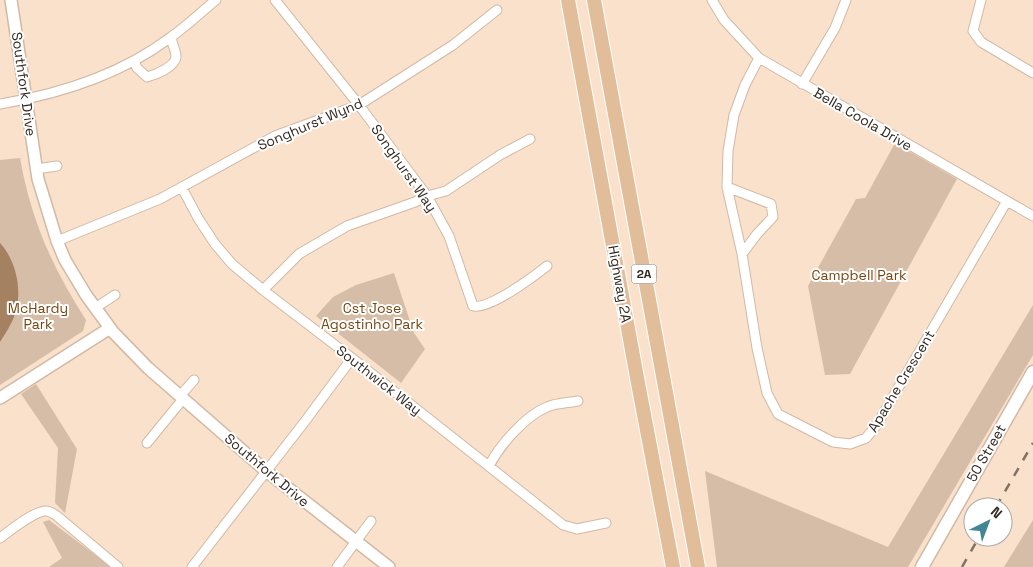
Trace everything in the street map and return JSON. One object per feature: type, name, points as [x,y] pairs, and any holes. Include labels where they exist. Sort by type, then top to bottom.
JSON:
[{"type":"main road","name":"Highway 2A","points":[[568,0],[673,567]]},
{"type":"main road","name":"Highway 2A","points":[[594,0],[698,567]]},
{"type":"main road","name":"50 Street","points":[[922,567],[1033,372]]},
{"type":"main road","name":"50 Street","points":[[916,567],[940,535]]},
{"type":"street","name":"Southfork Drive","points":[[11,0],[38,179],[57,241],[65,260],[95,308],[135,356],[266,471],[389,567]]},
{"type":"street","points":[[0,104],[25,100],[83,82],[134,61],[171,38],[216,0]]},
{"type":"street","name":"Songhurst Way","points":[[275,0],[427,196],[448,236],[473,306],[479,308],[509,293],[531,279],[546,266]]},
{"type":"street","name":"Bella Coola Drive","points":[[712,0],[724,20],[759,58],[1033,216]]},
{"type":"street","points":[[802,84],[834,28],[846,0]]},
{"type":"street","points":[[980,0],[973,32],[982,42],[1033,73]]},
{"type":"street","name":"Songhurst Wynd","points":[[57,241],[160,199],[275,136],[358,105],[453,45],[497,10]]},
{"type":"street","points":[[134,61],[137,68],[147,77],[155,76],[165,70],[176,58],[171,38]]},
{"type":"street","name":"Apache Crescent","points":[[759,58],[745,85],[734,115],[728,151],[727,187],[742,254],[757,348],[767,393],[778,414],[833,442],[850,444],[866,438],[876,426],[1007,201]]},
{"type":"street","points":[[263,290],[300,254],[347,226],[427,196],[446,191],[500,155],[530,139]]},
{"type":"street","points":[[36,168],[57,166]]},
{"type":"street","points":[[727,187],[771,204],[773,217],[756,234],[742,254]]},
{"type":"street","name":"Southwick Way","points":[[182,188],[215,244],[232,264],[263,290],[563,525],[577,529],[606,523]]},
{"type":"street","points":[[95,308],[114,295]]},
{"type":"street","points":[[0,398],[110,328]]},
{"type":"street","points":[[192,567],[352,358]]},
{"type":"street","points":[[146,443],[194,380]]},
{"type":"street","points":[[489,466],[509,438],[530,416],[547,406],[578,401]]},
{"type":"street","points":[[0,538],[35,514],[49,511],[118,567]]},
{"type":"street","points":[[336,567],[371,521]]},
{"type":"green space","name":"Campbell Park","points":[[895,143],[957,179],[850,374],[825,375],[808,286],[856,199],[865,198]]},
{"type":"green space","name":"McHardy Park","points":[[20,158],[30,202],[44,242],[63,281],[86,320],[83,331],[0,385],[0,160]]},
{"type":"green space","name":"Cst Jose Agostinho Park","points":[[394,273],[414,333],[425,349],[401,383],[316,316],[333,297],[356,285]]},
{"type":"green space","points":[[1033,305],[1033,355],[908,567],[717,567],[705,471],[888,547]]},
{"type":"green space","points":[[36,384],[77,449],[65,513],[55,503],[58,448],[21,394]]},
{"type":"green space","points":[[49,520],[111,567],[49,567],[62,558],[43,522]]},
{"type":"green space","points":[[1033,520],[1033,567],[1004,567]]},
{"type":"shaded area","points":[[0,243],[6,250],[14,267],[18,296],[14,317],[0,342]]},
{"type":"railway","points":[[1002,497],[1033,443]]},
{"type":"railway","points":[[962,567],[973,547]]}]
